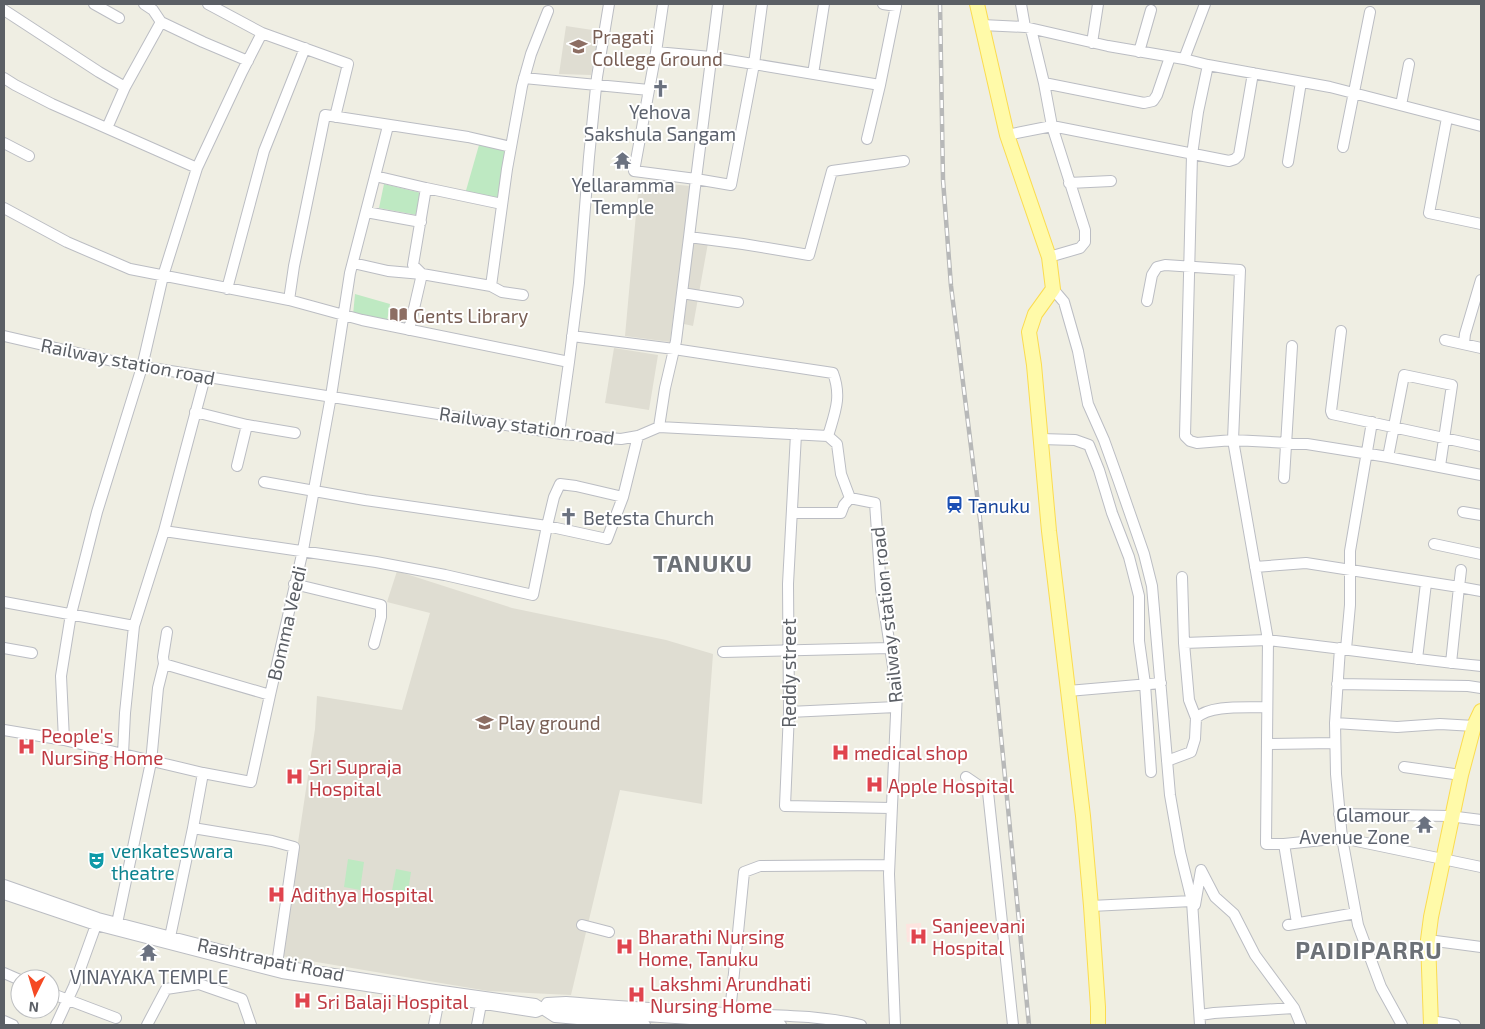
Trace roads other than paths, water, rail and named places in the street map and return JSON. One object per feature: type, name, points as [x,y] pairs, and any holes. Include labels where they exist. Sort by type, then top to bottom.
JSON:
[{"type":"main road","points":[[978,4],[1007,135],[1049,257],[1053,289],[1035,314],[1029,332],[1091,906],[1098,1025]]},
{"type":"main road","points":[[1431,1023],[1428,940],[1442,859],[1461,775],[1479,718]]},
{"type":"street","points":[[94,4],[119,18]]},
{"type":"street","points":[[144,4],[153,10],[161,22],[248,61]]},
{"type":"street","points":[[208,4],[221,7],[262,33],[348,64],[335,117]]},
{"type":"street","points":[[559,433],[579,283],[596,85],[609,4]]},
{"type":"street","points":[[663,4],[634,170],[731,185],[754,64],[762,4]]},
{"type":"street","points":[[659,427],[664,388],[674,349],[682,293],[718,4]]},
{"type":"street","points":[[812,74],[824,4]]},
{"type":"street","points":[[867,139],[896,6],[883,4]]},
{"type":"street","points":[[1021,4],[1044,83],[1052,126],[1084,230],[1085,242],[1080,248],[1049,257]]},
{"type":"street","points":[[1092,43],[1098,4]]},
{"type":"street","points":[[1184,59],[1205,4]]},
{"type":"street","points":[[4,10],[125,87]]},
{"type":"street","points":[[1139,52],[1151,10]]},
{"type":"street","points":[[491,286],[511,147],[524,78],[531,54],[548,11]]},
{"type":"street","points":[[1343,147],[1370,12]]},
{"type":"street","points":[[107,128],[125,87],[161,22]]},
{"type":"street","points":[[982,24],[1028,28],[1092,43],[1330,87],[1481,126]]},
{"type":"street","points":[[64,740],[61,676],[71,614],[97,512],[142,367],[162,276],[197,168],[262,33]]},
{"type":"street","points":[[227,289],[264,150],[305,48]]},
{"type":"street","points":[[656,52],[711,57],[880,85]]},
{"type":"street","points":[[1044,83],[1144,103],[1152,101],[1157,95],[1170,57]]},
{"type":"street","points":[[1401,105],[1409,64]]},
{"type":"street","points":[[1208,65],[1198,112],[1192,155],[1185,436],[1190,441],[1197,443],[1233,440],[1286,442],[1367,453],[1481,475]]},
{"type":"street","points":[[1007,135],[1052,126],[1229,162],[1239,155],[1253,73]]},
{"type":"street","points":[[4,78],[52,104],[197,168]]},
{"type":"street","points":[[524,78],[649,90]]},
{"type":"street","points":[[1288,162],[1301,82]]},
{"type":"street","points":[[289,300],[294,266],[326,116],[468,137],[511,147]]},
{"type":"street","points":[[1447,118],[1429,213],[1481,224]]},
{"type":"street","points":[[314,490],[353,262],[388,126]]},
{"type":"street","points":[[4,144],[29,156]]},
{"type":"street","points":[[689,236],[809,256],[832,171],[904,161]]},
{"type":"street","points":[[375,176],[502,204]]},
{"type":"street","points":[[1069,183],[1111,181]]},
{"type":"street","points":[[422,274],[413,265],[426,188]]},
{"type":"street","points":[[4,208],[67,242],[130,269],[289,300],[409,330],[569,362]]},
{"type":"street","points":[[366,212],[421,222]]},
{"type":"street","points":[[353,262],[388,271],[422,274],[491,286],[502,292],[523,295]]},
{"type":"street","points":[[1147,301],[1152,275],[1157,267],[1165,265],[1240,270],[1233,440],[1268,640],[1266,844],[1342,838],[1481,867]]},
{"type":"street","points":[[409,330],[422,274]]},
{"type":"street","points":[[1464,344],[1465,334],[1481,280]]},
{"type":"street","points":[[1053,289],[1064,302],[1078,351],[1088,404],[1104,440],[1144,554],[1152,586],[1167,761],[1174,814],[1192,901],[1200,1020],[1214,1012],[1294,1008]]},
{"type":"street","points":[[682,293],[738,302]]},
{"type":"street","points":[[1341,332],[1332,413],[1338,417],[1394,426],[1481,446]]},
{"type":"street","name":"Railway station road","points":[[4,336],[121,364],[559,433],[621,439],[638,436],[659,427],[828,436]]},
{"type":"street","points":[[572,336],[833,373],[838,387],[835,412],[828,436],[838,444],[841,474],[850,498],[844,505],[842,513],[792,513]]},
{"type":"street","points":[[1445,340],[1481,348]]},
{"type":"street","points":[[1284,478],[1292,346]]},
{"type":"street","points":[[1388,457],[1404,375],[1452,385],[1440,466]]},
{"type":"street","points":[[123,754],[125,712],[134,626],[164,531],[204,376]]},
{"type":"street","points":[[195,412],[247,425],[295,433]]},
{"type":"street","points":[[1372,422],[1350,551],[1350,605],[1337,684],[1335,744],[1342,838],[1358,925],[1381,987],[1402,1025]]},
{"type":"street","points":[[237,466],[247,425]]},
{"type":"street","name":"Reddy street","points":[[796,434],[788,584],[789,712],[785,806],[891,808]]},
{"type":"street","points":[[264,482],[365,500],[548,526],[607,540],[623,498],[638,436]]},
{"type":"street","points":[[1041,439],[1075,440],[1089,445],[1129,558],[1139,596],[1139,641],[1145,684],[1151,772]]},
{"type":"street","points":[[164,531],[303,550],[445,575],[533,595],[554,497],[560,484],[576,486],[623,498]]},
{"type":"street","name":"Bomma Veedi","points":[[203,774],[251,782],[303,550],[314,490]]},
{"type":"street","name":"Railway station road","points":[[850,498],[875,503],[881,589],[897,692],[889,865],[895,1025]]},
{"type":"street","points":[[1462,512],[1481,515]]},
{"type":"street","points":[[1434,544],[1481,554]]},
{"type":"street","points":[[1255,567],[1306,563],[1481,591]]},
{"type":"street","points":[[1451,662],[1461,570]]},
{"type":"street","points":[[1167,761],[1191,752],[1195,739],[1196,718],[1189,700],[1184,643],[1182,576]]},
{"type":"street","points":[[1417,659],[1426,583]]},
{"type":"street","points":[[294,584],[381,605],[381,617],[374,644]]},
{"type":"street","points":[[4,602],[134,626]]},
{"type":"street","points":[[117,927],[151,762],[158,688],[164,664],[163,657],[167,632]]},
{"type":"street","points":[[1184,643],[1268,640],[1481,666]]},
{"type":"street","points":[[4,648],[32,653]]},
{"type":"street","points":[[722,652],[890,648]]},
{"type":"street","points":[[164,664],[270,695]]},
{"type":"street","points":[[1068,691],[1161,683]]},
{"type":"street","points":[[1337,684],[1468,686],[1481,688]]},
{"type":"street","points":[[789,712],[896,707]]},
{"type":"street","points":[[1196,718],[1200,714],[1219,709],[1267,707]]},
{"type":"street","points":[[1335,723],[1397,727],[1440,724],[1479,718]]},
{"type":"street","points":[[4,730],[64,740],[203,774],[170,937]]},
{"type":"street","points":[[1267,744],[1335,744]]},
{"type":"street","points":[[1404,767],[1461,775]]},
{"type":"street","points":[[966,778],[988,792],[1013,1025]]},
{"type":"street","points":[[1339,814],[1452,817],[1481,820]]},
{"type":"street","points":[[193,828],[294,847],[277,964]]},
{"type":"street","points":[[1284,844],[1293,924],[1356,913]]},
{"type":"street","points":[[730,1013],[744,872],[760,866],[889,865]]},
{"type":"street","points":[[1193,917],[1201,870],[1215,897],[1234,914],[1255,955],[1294,1008],[1300,1025]]},
{"type":"street","name":"Rashtrapati Road","points":[[4,885],[117,927],[282,974],[439,999],[536,1012],[543,1009]]},
{"type":"street","name":"Rashtrapati Road","points":[[4,894],[96,925],[170,937],[277,964],[535,1004],[543,1009],[688,1022],[781,1025]]},
{"type":"street","points":[[1091,906],[1192,901]]},
{"type":"street","points":[[56,1025],[96,925]]},
{"type":"street","points":[[582,925],[609,932]]},
{"type":"street","points":[[1428,940],[1481,947]]},
{"type":"street","points":[[147,1025],[166,989],[199,984],[242,999],[252,1025]]},
{"type":"street","points":[[60,997],[116,1018]]},
{"type":"street","points":[[434,1025],[439,999]]},
{"type":"street","points":[[645,1025],[555,1016],[543,1009],[547,1003],[566,1002],[802,1016],[839,1020],[861,1025]]},
{"type":"street","points":[[477,1025],[481,1004]]},
{"type":"street","points":[[4,1021],[13,1025]]},
{"type":"street","points":[[1431,1023],[1455,1025]]},
{"type":"railway","points":[[940,4],[943,180],[951,286],[980,519],[1029,1025]]},
{"type":"place","name":"Pragati College Ground","points":[[578,47]]},
{"type":"place","name":"Yehova Sakshula Sangam","points":[[660,88]]},
{"type":"place","name":"Yellaramma Temple","points":[[623,161]]},
{"type":"place","name":"Gents Library","points":[[399,315]]},
{"type":"place","name":"Tanuku","points":[[954,505]]},
{"type":"place","name":"Betesta Church","points":[[569,517]]},
{"type":"place","name":"Play ground","points":[[484,722]]},
{"type":"place","name":"People's Nursing Home","points":[[27,746]]},
{"type":"place","name":"medical shop","points":[[840,752]]},
{"type":"place","name":"Sri Supraja Hospital","points":[[295,777]]},
{"type":"place","name":"Apple Hospital","points":[[874,785]]},
{"type":"place","name":"Glamour Avenue Zone","points":[[1424,825]]},
{"type":"place","name":"venkateswara theatre","points":[[97,861]]},
{"type":"place","name":"Adithya Hospital","points":[[277,894]]},
{"type":"place","name":"Sanjeevani Hospital","points":[[918,936]]},
{"type":"place","name":"Bharathi Nursing Home, Tanuku","points":[[624,947]]},
{"type":"place","name":"VINAYAKA TEMPLE","points":[[149,953]]},
{"type":"place","name":"Lakshmi Arundhati Nursing Home","points":[[636,994]]},
{"type":"place","name":"Sri Balaji Hospital","points":[[303,1001]]},
{"type":"district","name":"TANUKU","points":[[703,562]]},
{"type":"district","name":"PAIDIPARRU","points":[[1369,949]]}]
